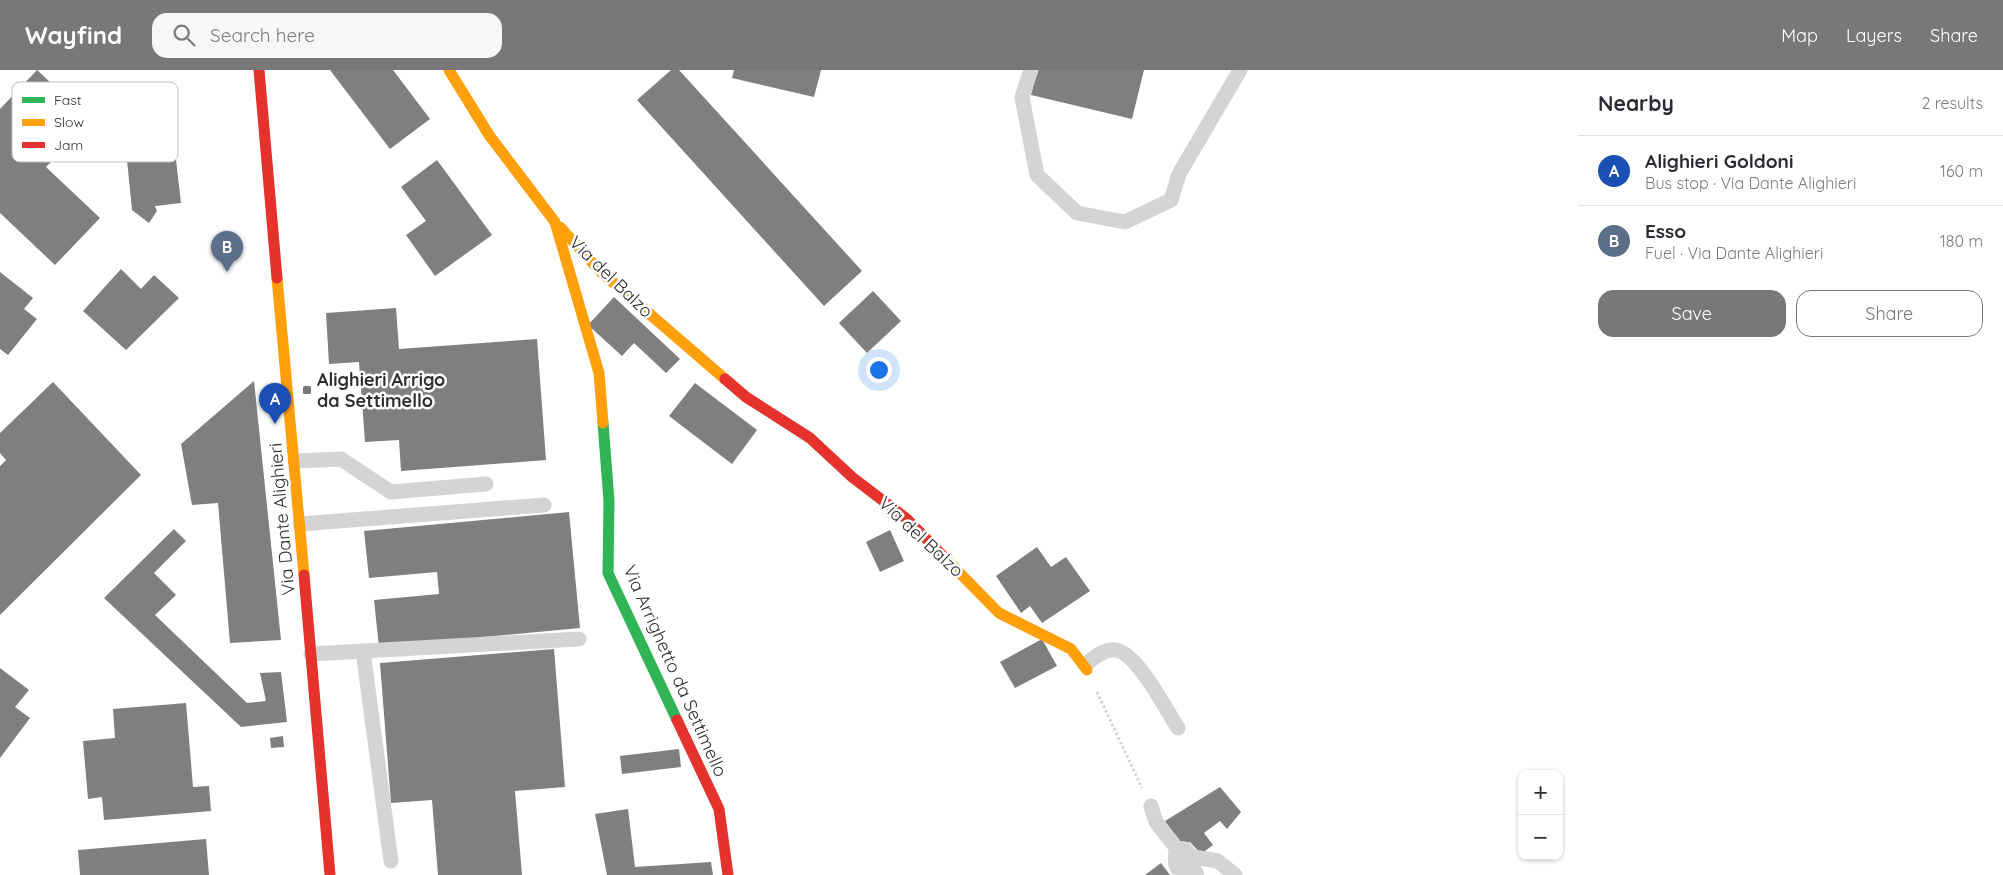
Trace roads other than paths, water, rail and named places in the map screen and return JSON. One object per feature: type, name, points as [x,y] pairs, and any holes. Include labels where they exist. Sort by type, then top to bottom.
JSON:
[{"type":"street","name":"Via Dante Alighieri","points":[[259,70],[295,461],[330,875]]},
{"type":"street","name":"Via Arrighetto da Settimello","points":[[449,70],[490,135],[555,222],[599,374],[609,501],[608,573],[719,808],[728,875]]},
{"type":"street","name":"Via del Balzo","points":[[555,222],[601,272],[746,397],[810,438],[852,477],[907,519],[999,613],[1071,649],[1086,668]]},
{"type":"lane","points":[[1031,70],[1022,97],[1037,175],[1077,213],[1125,222],[1171,200],[1180,174],[1240,70]]},
{"type":"lane","points":[[295,461],[341,459],[390,492],[486,484]]},
{"type":"lane","points":[[300,524],[544,505]]},
{"type":"lane","points":[[311,654],[579,639]]},
{"type":"lane","points":[[1086,668],[1101,653],[1109,650],[1123,652],[1138,666],[1178,728]]},
{"type":"lane","points":[[363,651],[390,861]]},
{"type":"lane","points":[[1151,806],[1156,822],[1186,865],[1218,861],[1235,875]]},
{"type":"place","name":"Esso","points":[[227,272]]},
{"type":"place","name":"Alighieri Arrigo da Settimello","points":[[307,390]]},
{"type":"place","name":"Alighieri Goldoni","points":[[275,424]]}]
